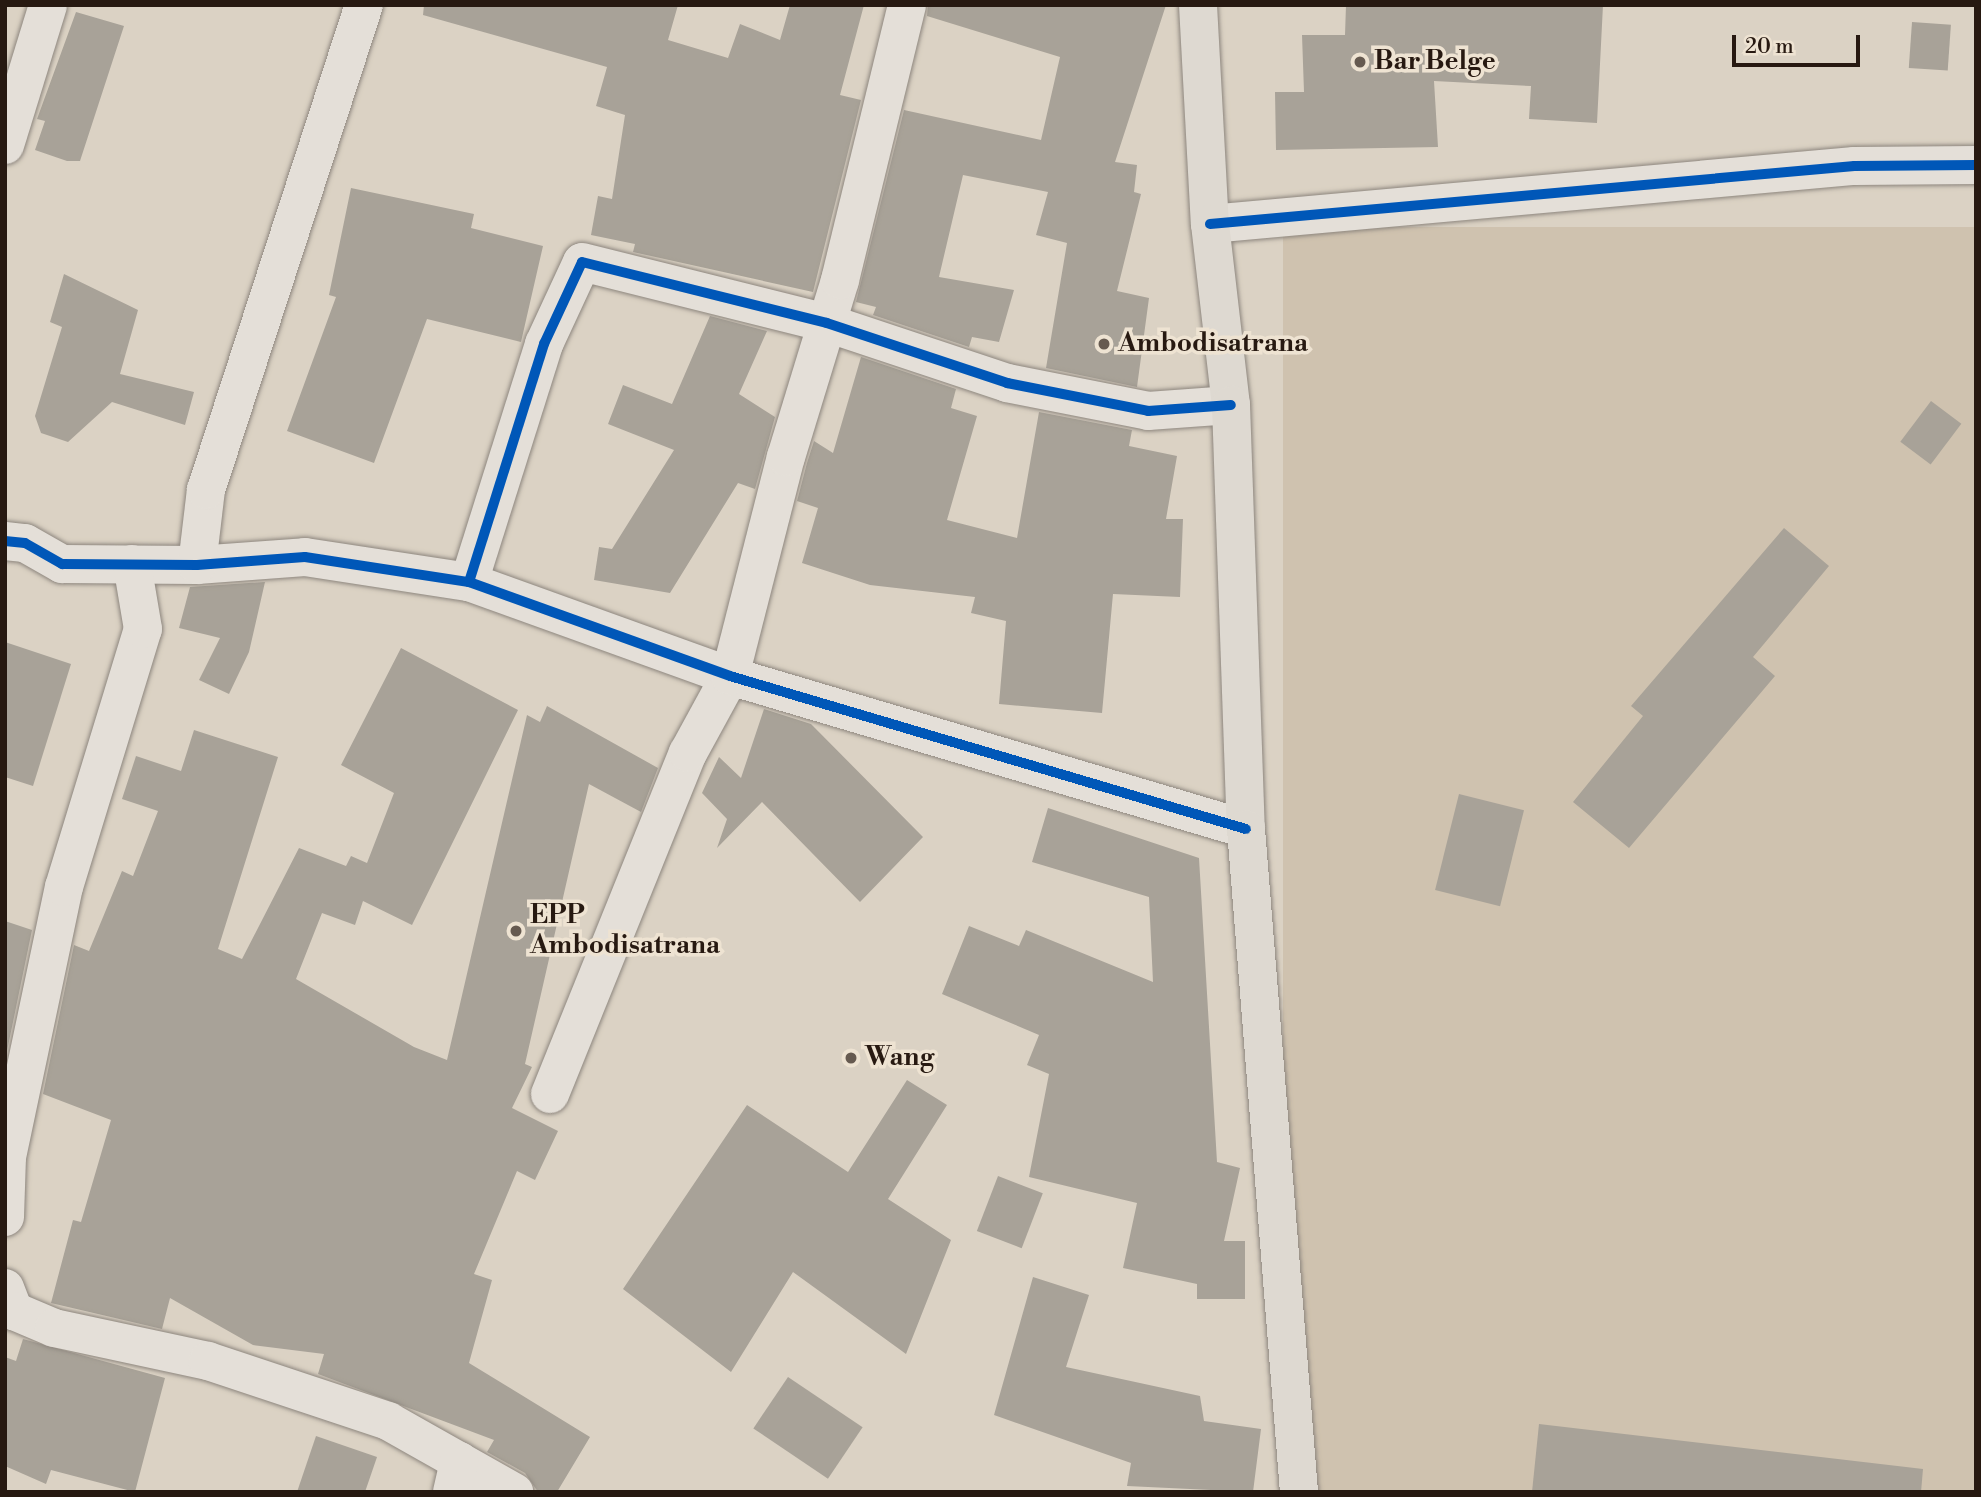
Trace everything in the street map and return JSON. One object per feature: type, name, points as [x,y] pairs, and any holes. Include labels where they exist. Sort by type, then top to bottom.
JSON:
[{"type":"main road","points":[[1198,5],[1210,224],[1231,405],[1246,829],[1299,1492]]},
{"type":"street","points":[[5,145],[48,5]]},
{"type":"street","points":[[197,565],[206,490],[364,5]]},
{"type":"street","points":[[550,1094],[688,752],[730,676],[827,323],[907,5]]},
{"type":"street","points":[[1210,224],[1854,166],[1976,165]]},
{"type":"street","points":[[469,582],[544,344],[582,262],[827,323],[1020,386],[1148,411],[1231,405]]},
{"type":"street","points":[[5,541],[25,543],[62,564],[197,565],[304,557],[469,582],[730,676],[1246,829]]},
{"type":"street","points":[[5,1217],[6,1156],[64,887],[143,629],[132,564]]},
{"type":"street","points":[[5,1288],[14,1311],[54,1328],[208,1361],[388,1421],[455,1476],[514,1492]]},
{"type":"shaded area","points":[[1283,227],[1976,227],[1976,1492],[1283,1492]]},
{"type":"building","points":[[424,5],[678,5],[668,40],[728,58],[740,24],[780,40],[790,5],[864,5],[840,95],[861,100],[813,292],[633,252],[635,244],[591,235],[598,196],[612,199],[625,115],[596,106],[607,67],[423,15]]},
{"type":"building","points":[[928,5],[1166,5],[1115,162],[1137,165],[1134,192],[1141,194],[1117,291],[1149,298],[1137,387],[1046,368],[1067,243],[1036,235],[1048,192],[963,175],[939,277],[1014,290],[999,342],[972,337],[969,347],[873,315],[876,307],[856,302],[904,110],[1041,140],[1060,57],[927,16]]},
{"type":"building","points":[[1346,5],[1603,5],[1597,123],[1529,119],[1531,86],[1434,81],[1438,147],[1276,150],[1275,92],[1304,92],[1302,35],[1345,35]]},
{"type":"building","points":[[76,12],[124,26],[80,161],[67,161],[35,150],[45,121],[37,119]]},
{"type":"building","points":[[1912,22],[1951,25],[1948,71],[1909,68]]},
{"type":"building","points":[[351,188],[474,214],[471,228],[543,246],[521,342],[427,319],[374,463],[287,431],[336,297],[329,295]]},
{"type":"building","points":[[64,274],[138,310],[120,374],[194,392],[185,425],[112,402],[68,442],[41,433],[35,416],[62,327],[50,322]]},
{"type":"building","points":[[710,316],[767,331],[739,394],[775,417],[755,489],[738,483],[670,593],[594,580],[599,547],[612,549],[674,450],[608,424],[623,385],[672,404]]},
{"type":"building","points":[[861,357],[956,389],[951,408],[977,416],[947,520],[1017,538],[1039,412],[1132,430],[1129,446],[1177,456],[1166,519],[1183,519],[1180,597],[1113,594],[1102,713],[999,704],[1006,621],[971,613],[975,597],[870,585],[802,563],[818,508],[797,501],[807,463],[814,441],[833,453]]},
{"type":"building","points":[[1931,401],[1961,424],[1931,465],[1900,442]]},
{"type":"building","points":[[1784,528],[1829,566],[1753,657],[1775,676],[1629,848],[1573,802],[1643,716],[1631,706]]},
{"type":"building","points":[[265,582],[249,652],[229,694],[199,680],[220,638],[179,628],[190,587]]},
{"type":"building","points":[[5,642],[71,664],[33,786],[5,777]]},
{"type":"building","points":[[401,648],[518,710],[412,925],[363,901],[355,925],[322,913],[296,979],[414,1047],[447,1060],[527,715],[540,722],[547,706],[658,768],[641,812],[589,784],[525,1064],[532,1067],[512,1108],[558,1131],[535,1180],[517,1171],[474,1274],[492,1280],[469,1363],[590,1437],[557,1492],[538,1492],[525,1473],[487,1452],[494,1440],[318,1374],[324,1354],[253,1345],[170,1298],[162,1329],[51,1303],[73,1220],[81,1222],[111,1120],[43,1094],[74,945],[89,951],[122,871],[133,876],[158,811],[122,799],[136,756],[181,771],[194,730],[278,757],[218,949],[242,959],[299,848],[346,866],[351,856],[367,863],[394,793],[341,765]]},
{"type":"building","points":[[764,709],[811,724],[923,837],[860,902],[762,802],[717,848],[727,819],[702,793],[719,757],[741,778]]},
{"type":"building","points":[[1459,794],[1524,810],[1500,906],[1435,890]]},
{"type":"building","points":[[1048,808],[1199,858],[1217,1162],[1240,1168],[1224,1241],[1245,1241],[1245,1299],[1197,1299],[1197,1284],[1123,1268],[1137,1203],[1029,1177],[1049,1074],[1027,1065],[1039,1035],[942,994],[969,926],[1019,946],[1026,930],[1153,982],[1149,897],[1032,862]]},
{"type":"building","points":[[5,921],[32,930],[7,1051],[5,1050]]},
{"type":"building","points":[[907,1080],[947,1105],[888,1199],[951,1240],[906,1354],[793,1272],[731,1372],[623,1289],[747,1105],[848,1172]]},
{"type":"building","points":[[998,1176],[1043,1193],[1022,1248],[977,1231]]},
{"type":"building","points":[[1033,1277],[1089,1295],[1066,1367],[1200,1396],[1204,1421],[1261,1429],[1253,1492],[1127,1486],[1131,1463],[994,1415]]},
{"type":"building","points":[[23,1339],[165,1378],[135,1492],[51,1470],[46,1484],[5,1466],[5,1357],[16,1361]]},
{"type":"building","points":[[788,1377],[863,1427],[828,1479],[753,1428]]},
{"type":"building","points":[[1539,1424],[1923,1469],[1921,1492],[1532,1492]]},
{"type":"building","points":[[316,1436],[377,1457],[365,1492],[297,1492]]},
{"type":"cycle path","points":[[1210,224],[1854,166],[1976,165]]},
{"type":"cycle path","points":[[469,582],[544,344],[582,262],[827,323],[1007,383],[1148,411],[1231,405]]},
{"type":"cycle path","points":[[5,541],[25,543],[62,564],[197,565],[305,557],[469,582],[730,676],[1246,829]]},
{"type":"place","name":"Bar Belge","points":[[1360,62]]},
{"type":"place","name":"Ambodisatrana","points":[[1104,344]]},
{"type":"place","name":"EPP Ambodisatrana","points":[[516,931]]},
{"type":"place","name":"Wang","points":[[851,1058]]}]
